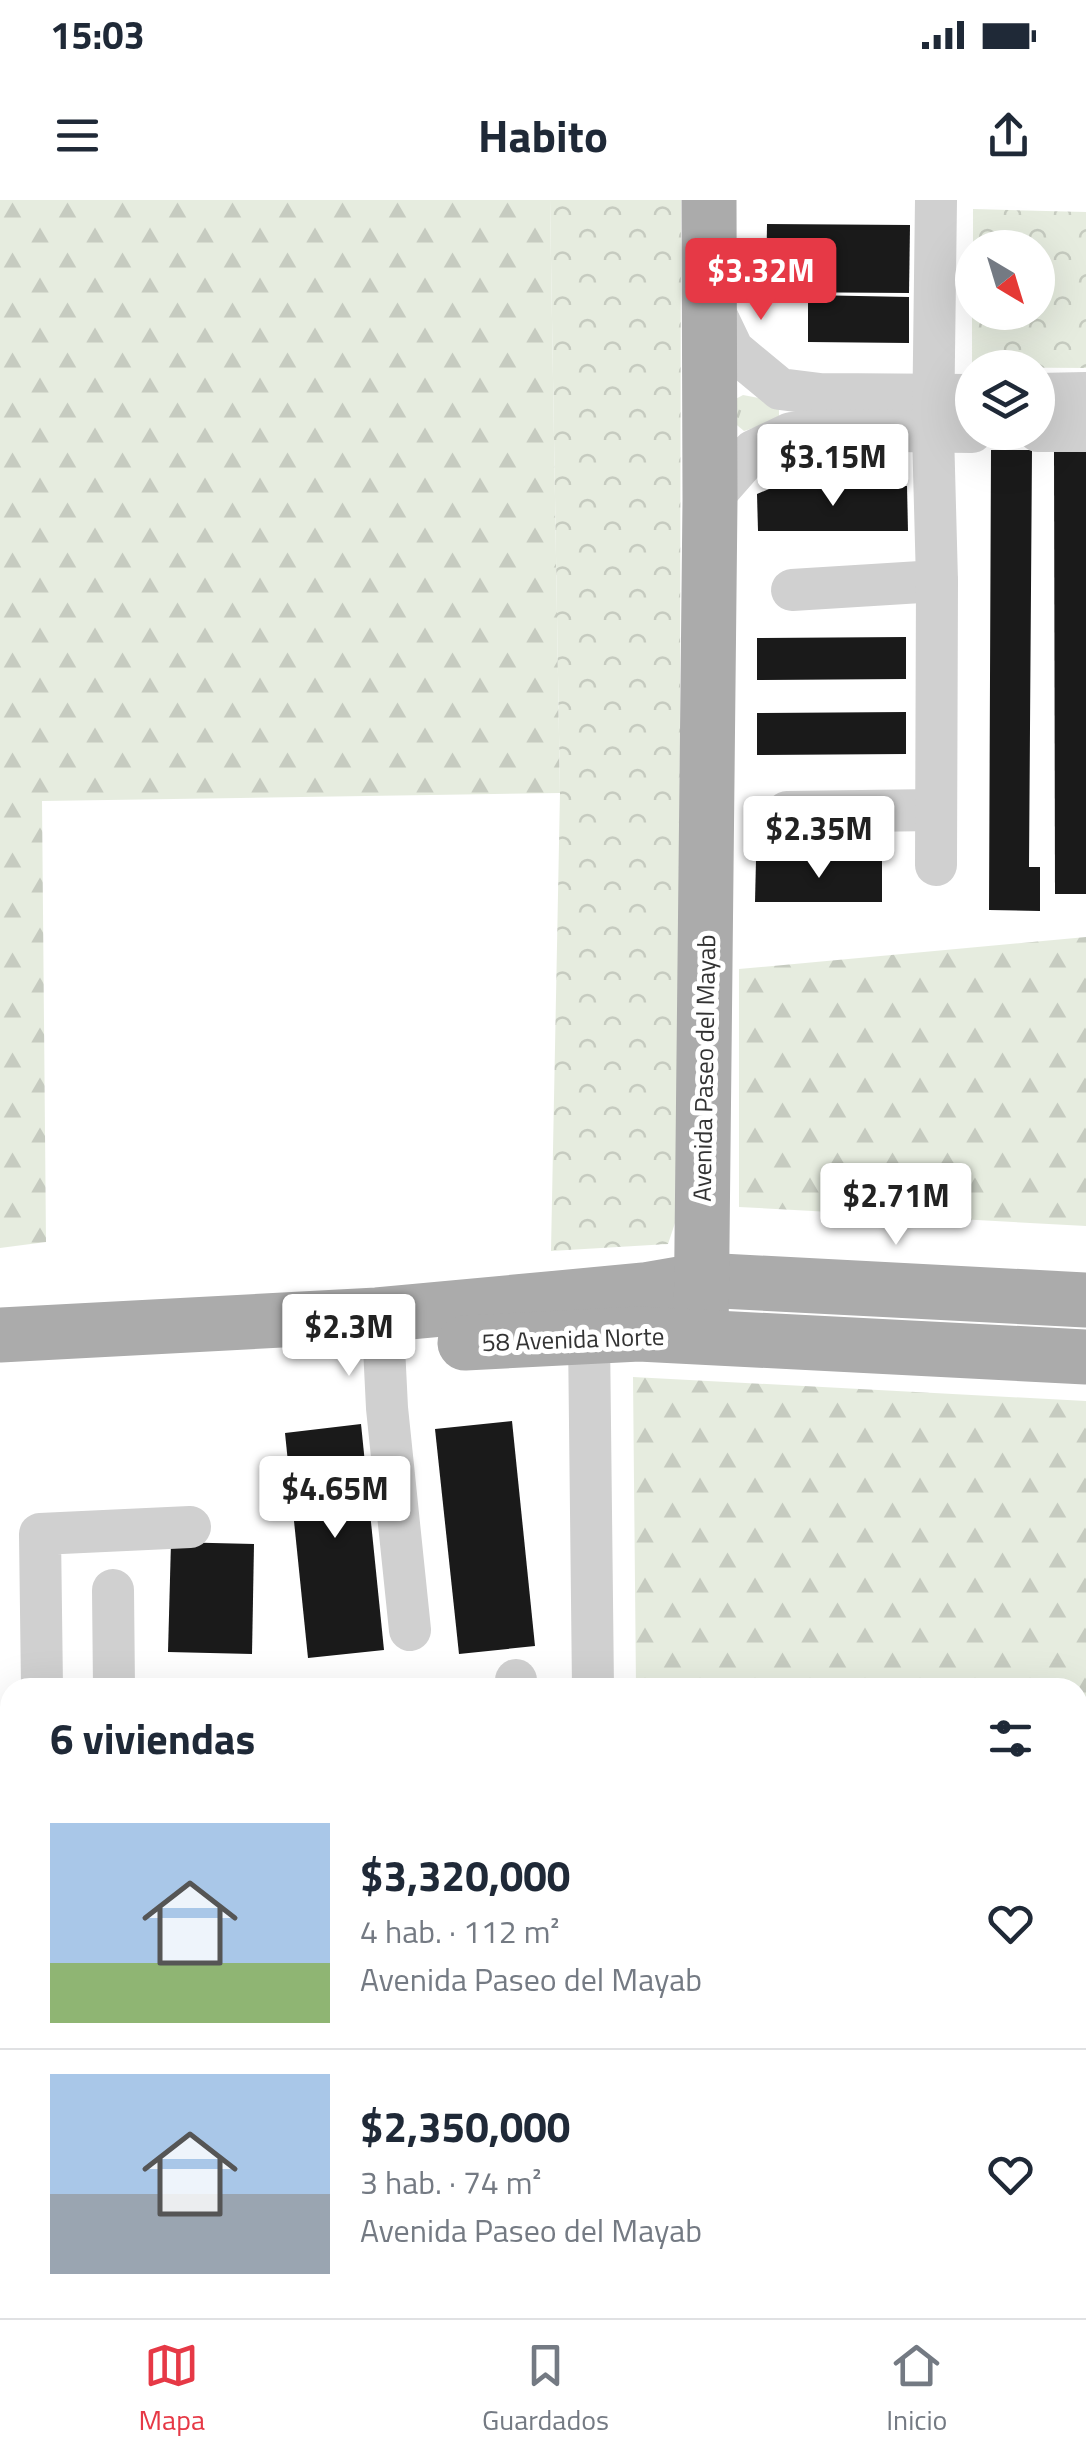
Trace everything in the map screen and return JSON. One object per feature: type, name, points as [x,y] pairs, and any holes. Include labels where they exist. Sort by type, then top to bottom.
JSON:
[{"type":"main road","name":"Avenida Paseo del Mayab","points":[[701,1336],[710,500],[709,200]]},
{"type":"main road","name":"58 Avenida Norte","points":[[0,1335],[378,1314],[644,1290],[702,1280]]},
{"type":"main road","points":[[702,1280],[1086,1300]]},
{"type":"main road","name":"58 Avenida Norte","points":[[0,1370],[639,1334],[1086,1356]]},
{"type":"street","points":[[936,200],[953,413],[937,581],[936,865]]},
{"type":"street","points":[[708,296],[733,350],[780,389],[819,412],[953,413]]},
{"type":"street","points":[[1055,394],[1086,394]]},
{"type":"street","points":[[710,500],[752,451],[790,433],[819,412]]},
{"type":"street","points":[[1055,431],[1086,431]]},
{"type":"street","points":[[792,590],[937,581]]},
{"type":"street","points":[[787,812],[936,810]]},
{"type":"street","points":[[589,1335],[592,1678]]},
{"type":"street","points":[[384,1347],[386,1408],[410,1630]]},
{"type":"street","points":[[42,1678],[40,1534],[190,1527]]},
{"type":"street","points":[[113,1590],[114,1678]]},
{"type":"green space","points":[[0,200],[550,200],[560,793],[42,801],[46,1242],[0,1248]]},
{"type":"green space","points":[[550,200],[681,200],[679,1211],[668,1244],[551,1251],[560,793]]},
{"type":"green space","points":[[973,209],[1086,212],[1086,368],[1055,368],[1055,350],[972,350],[972,330],[1055,330],[1055,230],[973,230]]},
{"type":"green space","points":[[743,395],[779,402],[779,420],[744,431],[732,421],[732,401]]},
{"type":"green space","points":[[1086,937],[1086,1226],[739,1207],[739,969]]},
{"type":"green space","points":[[633,1377],[1086,1401],[1086,1678],[636,1678]]},
{"type":"building","points":[[767,224],[910,225],[909,293],[766,292]]},
{"type":"building","points":[[808,295],[909,297],[909,343],[808,342]]},
{"type":"building","points":[[991,450],[1032,450],[1029,867],[1040,867],[1040,911],[989,910]]},
{"type":"building","points":[[1086,450],[1086,894],[1055,894],[1054,451]]},
{"type":"building","points":[[776,486],[907,486],[908,531],[758,531],[757,494]]},
{"type":"building","points":[[906,637],[906,679],[757,680],[757,638]]},
{"type":"building","points":[[906,712],[906,754],[757,755],[757,713]]},
{"type":"building","points":[[756,860],[882,860],[882,902],[755,902]]},
{"type":"building","points":[[512,1421],[535,1646],[459,1654],[435,1429]]},
{"type":"building","points":[[361,1424],[384,1650],[308,1658],[285,1433]]},
{"type":"building","points":[[171,1542],[254,1544],[252,1654],[168,1652]]}]
